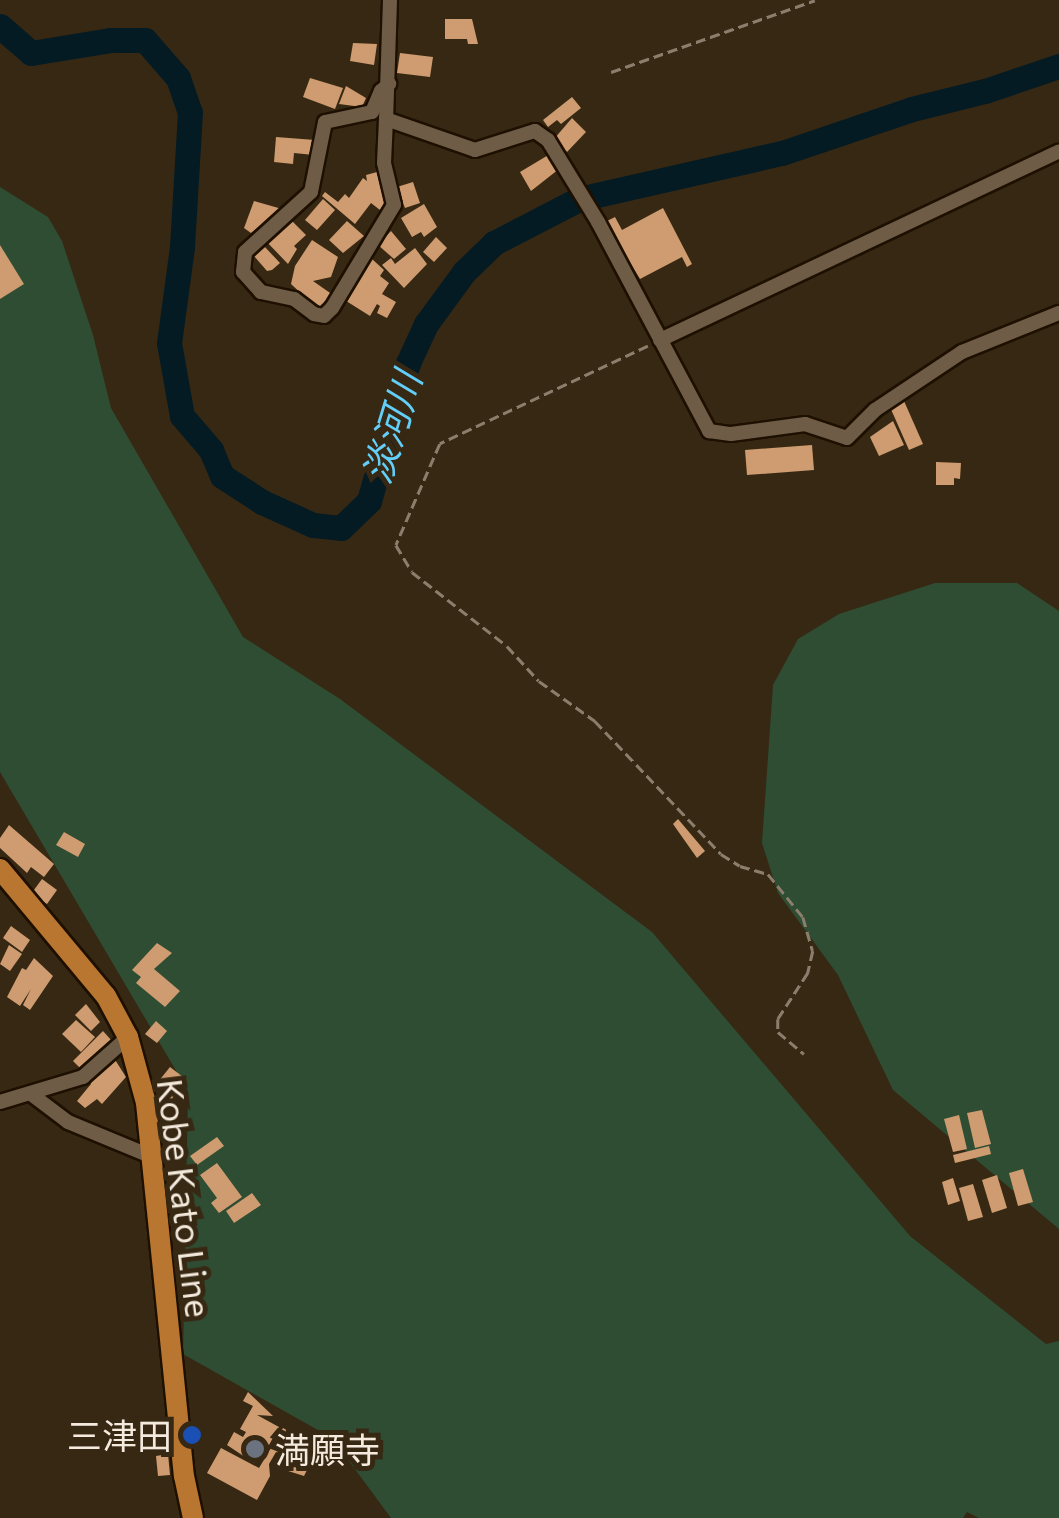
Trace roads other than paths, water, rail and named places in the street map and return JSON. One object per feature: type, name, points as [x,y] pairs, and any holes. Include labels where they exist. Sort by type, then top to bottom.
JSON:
[{"type":"main road","name":"Kobe Kato Line","points":[[0,869],[106,996],[128,1037],[146,1104],[184,1476],[193,1518]]},
{"type":"street","points":[[389,84],[381,91],[372,112],[326,122],[311,192],[245,252],[243,272],[262,292],[294,299],[314,314],[324,316],[394,205],[384,163],[389,84],[390,0]]},
{"type":"street","points":[[386,119],[475,150],[535,130],[548,140],[598,222],[709,431],[731,434],[805,424],[846,438],[875,410],[962,352],[1059,312]]},
{"type":"street","points":[[660,340],[1059,151]]},
{"type":"street","points":[[0,1102],[83,1077],[128,1037]]},
{"type":"street","points":[[31,1094],[68,1122],[150,1156]]},
{"type":"waterway","name":"淡河川","points":[[0,26],[31,53],[110,40],[145,40],[178,78],[190,112],[182,247],[169,343],[182,416],[211,450],[222,476],[262,502],[313,525],[341,528],[369,501],[408,363],[426,324],[464,272],[494,243],[579,199],[782,153],[912,109],[985,91],[1059,66]]},
{"type":"place","name":"三津田","points":[[192,1435]]},
{"type":"place","name":"満願寺","points":[[255,1449]]}]
